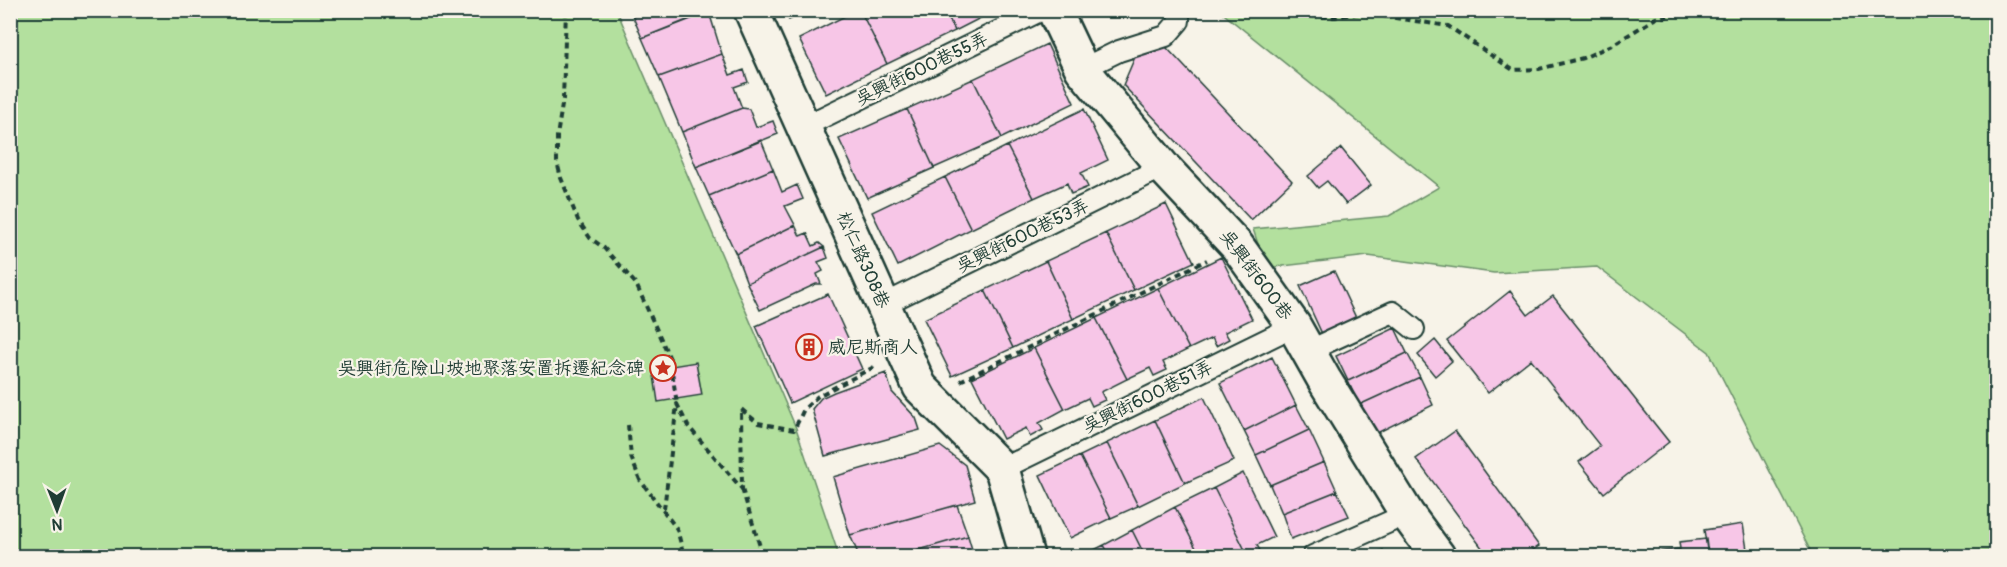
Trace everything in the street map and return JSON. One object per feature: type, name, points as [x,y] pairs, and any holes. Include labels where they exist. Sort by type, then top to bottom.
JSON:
[{"type":"street","name":"松仁路308巷","points":[[751,10],[920,387],[1002,469],[1027,556]]},
{"type":"street","name":"吳興街600巷","points":[[1054,10],[1082,69],[1163,167],[1237,246],[1301,338],[1407,514],[1437,556]]},
{"type":"lane","name":"吳興街600巷55弄","points":[[803,126],[1042,10]]},
{"type":"lane","points":[[1082,69],[1119,51],[1166,36],[1179,21],[1179,10]]},
{"type":"lane","name":"吳興街600巷53弄","points":[[883,305],[1163,167]]},
{"type":"lane","name":"吳興街600巷51弄","points":[[1002,469],[1301,338],[1394,312],[1414,329]]},
{"type":"lane","points":[[1313,556],[1407,514]]},
{"type":"path","points":[[566,10],[563,99],[557,136],[557,162],[578,220],[590,238],[604,248],[636,284],[670,359],[677,404],[664,509]]},
{"type":"path","points":[[1280,10],[1304,16],[1324,17],[1363,13],[1448,26],[1512,70],[1539,69],[1583,58],[1612,45],[1656,18],[1690,13],[1692,10]]},
{"type":"path","points":[[929,396],[1237,246]]},
{"type":"path","points":[[763,556],[742,489],[741,409],[758,423],[794,430],[804,409],[818,396],[864,372]]},
{"type":"path","points":[[677,404],[688,426],[742,489]]},
{"type":"path","points":[[628,425],[632,457],[640,480],[677,529],[684,556]]},
{"type":"green space","points":[[10,11],[617,11],[796,428],[839,556],[11,556]]},
{"type":"green space","points":[[1220,11],[1996,11],[1996,556],[1813,556],[1709,352],[1597,267],[1494,273],[1368,256],[1266,268],[1253,229],[1389,216],[1439,187]]},
{"type":"building","points":[[630,10],[712,10],[642,38]]},
{"type":"building","points":[[784,10],[810,10],[789,20]]},
{"type":"building","points":[[860,10],[887,64],[826,94],[799,39]]},
{"type":"building","points":[[860,10],[945,10],[955,31],[887,64]]},
{"type":"building","points":[[945,10],[996,10],[955,31]]},
{"type":"building","points":[[709,12],[722,54],[659,77],[642,38]]},
{"type":"building","points":[[1047,44],[1074,103],[1002,138],[973,79]]},
{"type":"building","points":[[1166,47],[1292,181],[1251,220],[1123,85],[1135,57]]},
{"type":"building","points":[[722,54],[730,75],[744,70],[748,82],[734,87],[742,108],[682,132],[659,77]]},
{"type":"building","points":[[973,79],[1002,138],[934,168],[907,109]]},
{"type":"building","points":[[742,108],[749,109],[756,127],[773,121],[778,134],[696,167],[682,132]]},
{"type":"building","points":[[907,109],[934,168],[867,198],[839,139]]},
{"type":"building","points":[[1084,109],[1108,160],[1081,173],[1088,187],[1071,194],[1067,183],[1034,198],[1007,146]]},
{"type":"building","points":[[761,140],[773,169],[709,196],[696,167]]},
{"type":"building","points":[[1007,146],[1034,198],[971,229],[945,177]]},
{"type":"building","points":[[1341,148],[1371,185],[1346,204],[1327,181],[1318,188],[1308,176]]},
{"type":"building","points":[[773,169],[782,192],[797,185],[803,199],[785,206],[795,225],[736,254],[709,196]]},
{"type":"building","points":[[945,177],[971,229],[898,266],[872,212]]},
{"type":"building","points":[[1166,204],[1194,262],[1134,290],[1106,233]]},
{"type":"building","points":[[795,225],[800,236],[807,233],[813,246],[819,243],[824,247],[747,283],[736,254]]},
{"type":"building","points":[[1106,233],[1134,290],[1073,319],[1046,261]]},
{"type":"building","points":[[824,247],[828,258],[818,262],[823,271],[817,274],[821,284],[816,284],[760,310],[747,283]]},
{"type":"building","points":[[1221,257],[1252,319],[1225,332],[1229,339],[1216,346],[1212,338],[1189,349],[1158,288]]},
{"type":"building","points":[[1046,261],[1073,319],[1013,348],[985,290]]},
{"type":"building","points":[[1334,271],[1357,320],[1323,336],[1300,286]]},
{"type":"building","points":[[1158,288],[1189,349],[1163,362],[1167,370],[1154,376],[1150,368],[1127,379],[1096,318]]},
{"type":"building","points":[[985,290],[1013,348],[952,376],[924,319]]},
{"type":"building","points":[[1510,291],[1528,315],[1553,296],[1669,442],[1604,493],[1579,462],[1600,446],[1531,359],[1488,393],[1447,341]]},
{"type":"building","name":"威尼斯商人","points":[[828,294],[862,369],[790,403],[756,326]]},
{"type":"building","points":[[1096,318],[1127,379],[1101,392],[1105,400],[1092,406],[1088,398],[1065,409],[1034,348]]},
{"type":"building","points":[[1395,328],[1407,353],[1348,381],[1336,356]]},
{"type":"building","points":[[1435,340],[1452,361],[1435,376],[1418,355]]},
{"type":"building","points":[[1034,348],[1065,409],[1039,423],[1043,430],[1030,437],[1026,428],[1003,439],[972,378]]},
{"type":"building","points":[[1407,353],[1420,377],[1359,405],[1348,381]]},
{"type":"building","points":[[1272,357],[1296,405],[1244,431],[1220,383]]},
{"type":"building","points":[[696,362],[702,395],[658,402],[653,369]]},
{"type":"building","points":[[886,373],[892,392],[916,418],[920,430],[825,456],[812,409],[821,398]]},
{"type":"building","points":[[1420,377],[1433,405],[1373,435],[1359,405]]},
{"type":"building","points":[[1204,397],[1234,461],[1185,483],[1155,420]]},
{"type":"building","points":[[1296,405],[1309,430],[1256,455],[1244,431]]},
{"type":"building","points":[[1155,420],[1185,483],[1138,506],[1107,443]]},
{"type":"building","points":[[1309,430],[1324,462],[1270,485],[1256,455]]},
{"type":"building","points":[[1455,431],[1539,546],[1524,556],[1488,556],[1416,459]]},
{"type":"building","points":[[1107,443],[1138,506],[1111,518],[1080,456]]},
{"type":"building","points":[[940,446],[965,465],[975,500],[850,535],[833,477]]},
{"type":"building","points":[[1080,456],[1111,518],[1070,538],[1040,475]]},
{"type":"building","points":[[1324,462],[1337,491],[1282,513],[1270,485]]},
{"type":"building","points":[[1243,473],[1274,537],[1257,545],[1263,556],[1248,556],[1214,488]]},
{"type":"building","points":[[1214,488],[1248,556],[1200,556],[1175,507]]},
{"type":"building","points":[[1337,491],[1349,516],[1291,539],[1282,513]]},
{"type":"building","points":[[957,505],[968,536],[898,556],[859,556],[850,535]]},
{"type":"building","points":[[1175,507],[1200,556],[1145,556],[1132,530]]},
{"type":"building","points":[[1743,524],[1748,556],[1708,556],[1704,530]]},
{"type":"building","points":[[1132,530],[1145,556],[1110,556],[1104,545]]},
{"type":"building","points":[[968,536],[974,556],[898,556]]},
{"type":"building","points":[[1706,539],[1708,556],[1624,556],[1680,549],[1679,542]]},
{"type":"building","points":[[1104,545],[1110,556],[1082,556]]},
{"type":"building","points":[[1383,550],[1386,556],[1367,556]]},
{"type":"place","name":"威尼斯商人","points":[[809,347]]},
{"type":"place","name":"吳興街危險山坡地聚落安置拆遷紀念碑","points":[[663,368]]}]
